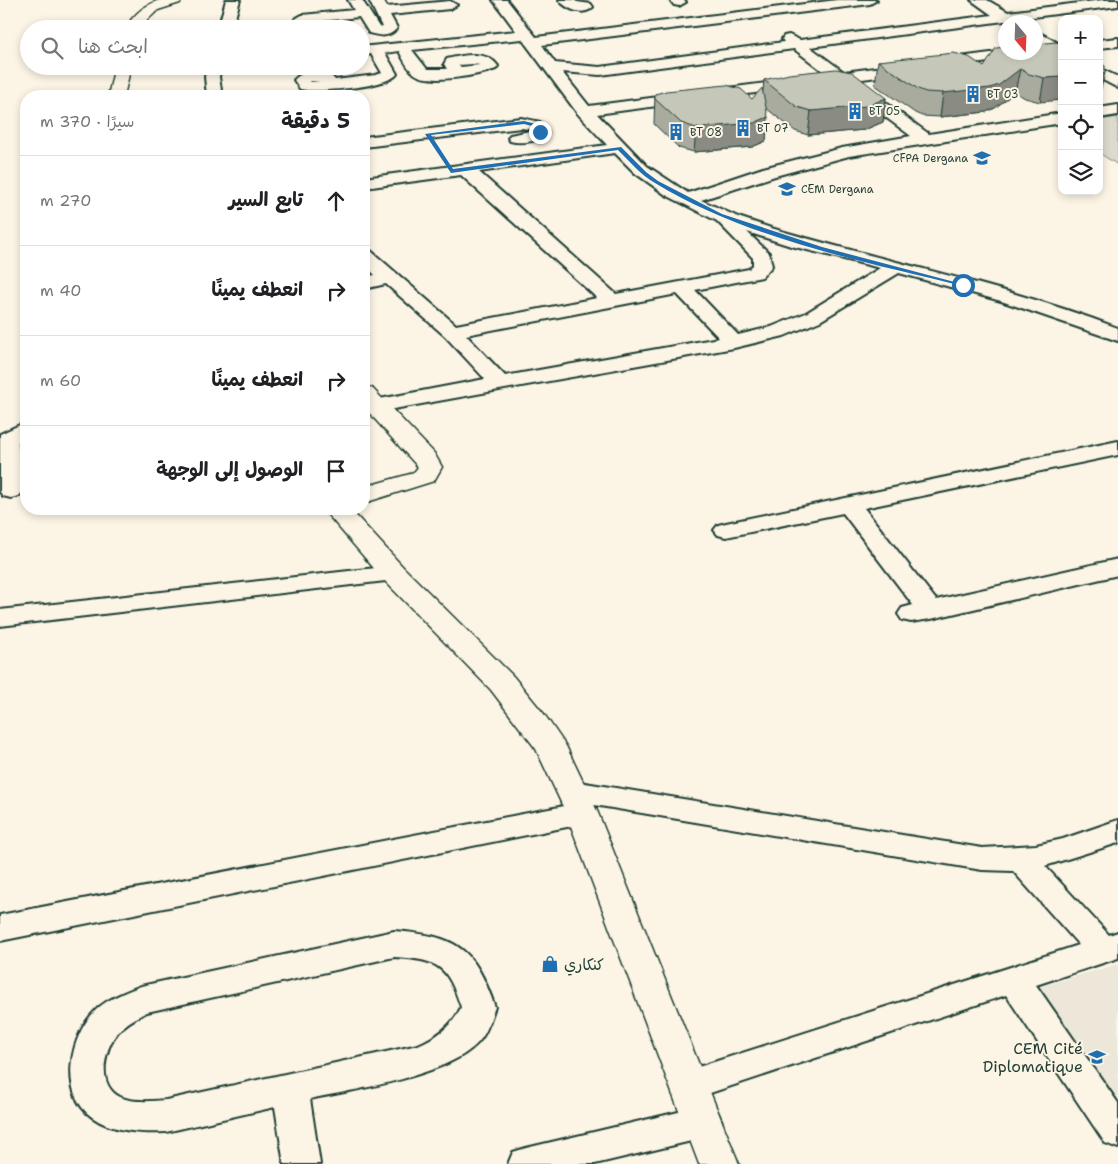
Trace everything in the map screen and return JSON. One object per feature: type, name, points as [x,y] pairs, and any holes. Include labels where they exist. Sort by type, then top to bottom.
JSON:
[{"type":"street","points":[[138,20],[141,10],[153,0]]},
{"type":"street","points":[[141,20],[153,7],[175,0]]},
{"type":"street","points":[[227,20],[233,0]]},
{"type":"street","points":[[355,0],[368,20]]},
{"type":"street","points":[[500,0],[584,111],[644,173],[687,199],[720,216],[799,242],[1010,298],[1118,334]]},
{"type":"street","points":[[566,0],[573,6],[586,7]]},
{"type":"street","points":[[384,44],[530,38],[749,10],[870,0]]},
{"type":"street","points":[[978,0],[1003,15]]},
{"type":"street","points":[[1020,15],[1118,2]]},
{"type":"street","points":[[379,6],[416,10],[450,5]]},
{"type":"street","points":[[331,85],[390,76],[384,44],[390,28],[379,6]]},
{"type":"street","points":[[749,10],[924,138]]},
{"type":"street","points":[[302,19],[363,13]]},
{"type":"street","points":[[552,67],[600,71],[796,44],[998,21]]},
{"type":"street","points":[[370,24],[384,44],[423,73],[433,74],[456,71]]},
{"type":"street","points":[[1043,39],[1058,48]]},
{"type":"street","points":[[1103,44],[1118,42]]},
{"type":"street","points":[[1043,51],[1058,50]]},
{"type":"street","points":[[584,111],[998,57]]},
{"type":"street","points":[[1103,74],[1118,83]]},
{"type":"street","points":[[117,90],[121,75]]},
{"type":"street","points":[[212,75],[214,90]]},
{"type":"street","points":[[1103,112],[1118,110]]},
{"type":"street","points":[[687,199],[828,155],[924,138],[1058,119]]},
{"type":"street","points":[[370,141],[524,123],[534,125],[540,132],[535,136],[516,138]]},
{"type":"street","points":[[428,134],[440,153],[458,170],[612,301]]},
{"type":"street","points":[[370,182],[619,148]]},
{"type":"street","points":[[452,332],[755,273],[763,266],[762,257],[720,216]]},
{"type":"street","points":[[370,260],[452,332],[500,382]]},
{"type":"street","points":[[371,400],[500,382],[734,342],[777,332],[813,318],[895,267]]},
{"type":"street","points":[[370,282],[390,277]]},
{"type":"street","points":[[682,288],[734,342]]},
{"type":"street","points":[[370,493],[419,479],[425,476],[430,467],[426,458],[371,400]]},
{"type":"street","points":[[12,491],[4,444],[7,439],[20,432]]},
{"type":"street","points":[[726,530],[1118,448]]},
{"type":"street","points":[[849,505],[921,612],[1118,567]]},
{"type":"street","points":[[341,515],[394,574],[502,683],[533,721],[573,793],[719,1164]]},
{"type":"street","points":[[0,618],[394,574]]},
{"type":"street","points":[[573,793],[982,859],[1021,860],[1057,854],[1118,831]]},
{"type":"street","points":[[0,928],[573,793],[727,802]]},
{"type":"street","points":[[689,1085],[1110,947],[1021,860]]},
{"type":"street","points":[[394,944],[418,945],[439,951],[455,959],[470,979],[478,1007],[468,1029],[446,1049],[422,1059],[290,1087],[166,1116],[146,1116],[124,1114],[104,1106],[90,1092],[88,1070],[93,1042],[105,1023],[119,1010],[141,1000],[394,944]]},
{"type":"street","points":[[1013,978],[1118,1132]]},
{"type":"street","points":[[290,1087],[302,1164]]},
{"type":"street","points":[[526,1164],[704,1122]]},
{"type":"shaded area","points":[[1118,117],[1118,165],[1103,156],[1103,119]]},
{"type":"shaded area","name":"CEM Cité Diplomatique","points":[[1118,964],[1118,1125],[1032,989]]},
{"type":"building","points":[[1058,42],[1058,77],[1044,78],[1029,74],[1020,69],[999,85],[990,88],[943,93],[926,92],[918,89],[878,61],[954,53],[969,57],[984,67],[996,48],[998,48],[998,60],[1043,60],[1043,43]]},
{"type":"building","points":[[836,69],[852,72],[886,98],[867,106],[811,111],[797,107],[764,80],[789,74]]},
{"type":"building","points":[[726,85],[741,89],[752,99],[762,88],[768,117],[754,123],[696,128],[681,123],[655,99],[655,94],[666,91]]},
{"type":"place","name":"BT 03","points":[[973,94]]},
{"type":"place","name":"BT 05","points":[[855,111]]},
{"type":"place","name":"BT 07","points":[[743,128]]},
{"type":"place","name":"BT 08","points":[[676,132]]},
{"type":"place","name":"CFPA Dergana","points":[[982,158]]},
{"type":"place","name":"CEM Dergana","points":[[787,189]]},
{"type":"place","name":"كنكاري","points":[[550,964]]},
{"type":"place","name":"CEM Cité Diplomatique","points":[[1097,1057]]},
{"type":"route","points":[[540,132],[536,126],[524,123],[428,134],[451,171],[619,148],[633,164],[656,182],[720,216],[820,248],[963,285]]}]
